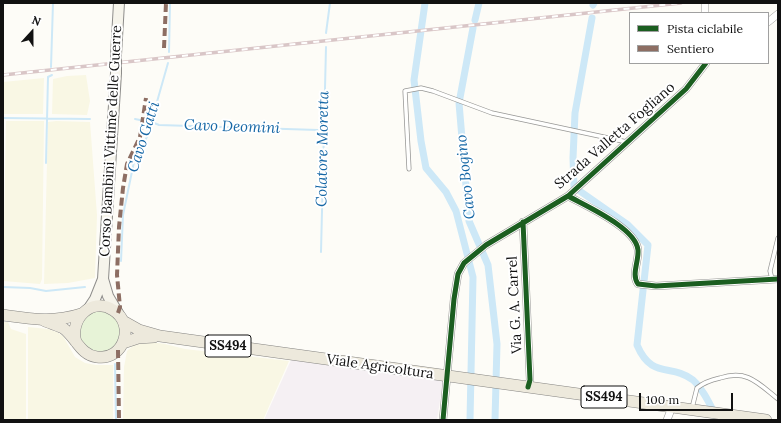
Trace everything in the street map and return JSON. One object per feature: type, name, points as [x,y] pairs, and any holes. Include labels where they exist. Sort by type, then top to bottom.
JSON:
[{"type":"main road","name":"Corso Bambini Vittime delle Guerre","points":[[85,311],[95,299],[103,279],[119,3]]},
{"type":"main road","name":"Corso Bambini Vittime delle Guerre","points":[[103,279],[108,296],[120,317]]},
{"type":"main road","name":"Viale Agricoltura","points":[[3,315],[43,320],[66,319],[85,311],[104,307],[139,330],[160,336],[766,420]]},
{"type":"main road","points":[[76,342],[75,327],[85,311]]},
{"type":"main road","points":[[120,317],[126,331],[123,343]]},
{"type":"main road","name":"Viale Agricoltura","points":[[43,320],[63,328],[86,354],[100,357],[114,353],[123,343],[138,338],[160,336]]},
{"type":"street","points":[[769,21],[778,14]]},
{"type":"street","name":"Strada Valletta Fogliano","points":[[443,420],[458,274],[466,261],[481,249],[570,194],[580,186],[686,89],[707,64]]},
{"type":"street","points":[[570,194],[627,231],[634,239],[638,251],[635,277],[638,284],[692,285],[775,279]]},
{"type":"street","name":"Via G. A. Carrel","points":[[523,222],[530,380],[528,387]]},
{"type":"street","points":[[667,420],[672,407]]},
{"type":"lane","points":[[409,169],[405,92],[421,88],[457,99],[492,113],[629,142]]},
{"type":"lane","points":[[775,279],[770,271],[778,238]]},
{"type":"lane","points":[[692,409],[693,398],[697,388],[701,385],[730,375],[740,374],[751,378],[778,399]]},
{"type":"shaded area","points":[[86,75],[90,101],[87,115],[52,114],[53,79],[67,76]]},
{"type":"shaded area","points":[[44,78],[43,114],[3,114],[3,82]]},
{"type":"shaded area","points":[[6,121],[44,121],[42,279],[40,284],[3,281]]},
{"type":"shaded area","points":[[48,122],[90,122],[97,215],[95,278],[68,283],[44,284]]},
{"type":"shaded area","points":[[3,322],[8,322],[11,329],[26,334],[26,420],[3,420]]},
{"type":"shaded area","points":[[28,327],[48,329],[57,332],[63,336],[75,357],[85,363],[96,365],[113,365],[113,420],[28,420]]},
{"type":"shaded area","points":[[144,341],[185,349],[289,361],[263,420],[123,420],[124,367],[127,351],[134,345]]},
{"type":"shaded area","points":[[291,360],[443,381],[437,420],[264,420]]},
{"type":"green space","points":[[100,310],[115,316],[121,331],[115,346],[100,352],[85,346],[79,331],[85,316]]},
{"type":"waterway","points":[[51,67],[53,3]]},
{"type":"waterway","name":"Cavo Gatti","points":[[169,52],[170,3]]},
{"type":"waterway","name":"Colatore Moretta","points":[[326,33],[330,3]]},
{"type":"waterway","points":[[425,3],[414,80],[421,141],[426,168],[446,192],[456,211],[473,277],[470,420]]},
{"type":"waterway","name":"Cavo Bogino","points":[[475,20],[479,3]]},
{"type":"waterway","points":[[592,18],[575,113],[573,158],[574,187],[627,224],[648,245],[637,345],[649,363],[656,367],[685,375],[693,380],[704,394],[718,420]]},
{"type":"waterway","name":"Cavo Bogino","points":[[473,28],[459,103],[469,221],[488,265],[497,344],[495,420]]},
{"type":"waterway","name":"Colatore Moretta","points":[[321,252],[326,47]]},
{"type":"waterway","name":"Cavo Gatti","points":[[121,261],[123,215],[135,157],[147,137],[168,63]]},
{"type":"waterway","name":"Cavo Deomini","points":[[46,163],[48,77],[52,75]]},
{"type":"waterway","name":"Cavo Deomini","points":[[3,118],[90,119]]},
{"type":"waterway","name":"Cavo Deomini","points":[[135,119],[140,120]]},
{"type":"waterway","name":"Cavo Deomini","points":[[147,120],[159,125],[318,130]]},
{"type":"waterway","name":"Cavo Gatti","points":[[3,287],[30,288],[46,291],[85,287]]},
{"type":"waterway","points":[[115,364],[116,420]]},
{"type":"railway","points":[[3,75],[681,3]]},
{"type":"marked path","points":[[164,48],[166,3]]},
{"type":"marked path","points":[[118,313],[120,307],[117,275],[119,227],[123,188],[127,164],[140,137],[146,98]]},
{"type":"marked path","points":[[118,350],[119,420]]},
{"type":"cycle path","points":[[443,420],[454,299],[458,274],[464,263],[486,245],[568,196],[686,89],[705,64]]},
{"type":"cycle path","points":[[568,196],[609,218],[629,234],[635,242],[638,250],[635,272],[638,284],[656,286],[778,279]]},
{"type":"cycle path","points":[[523,222],[530,380],[528,387]]}]
